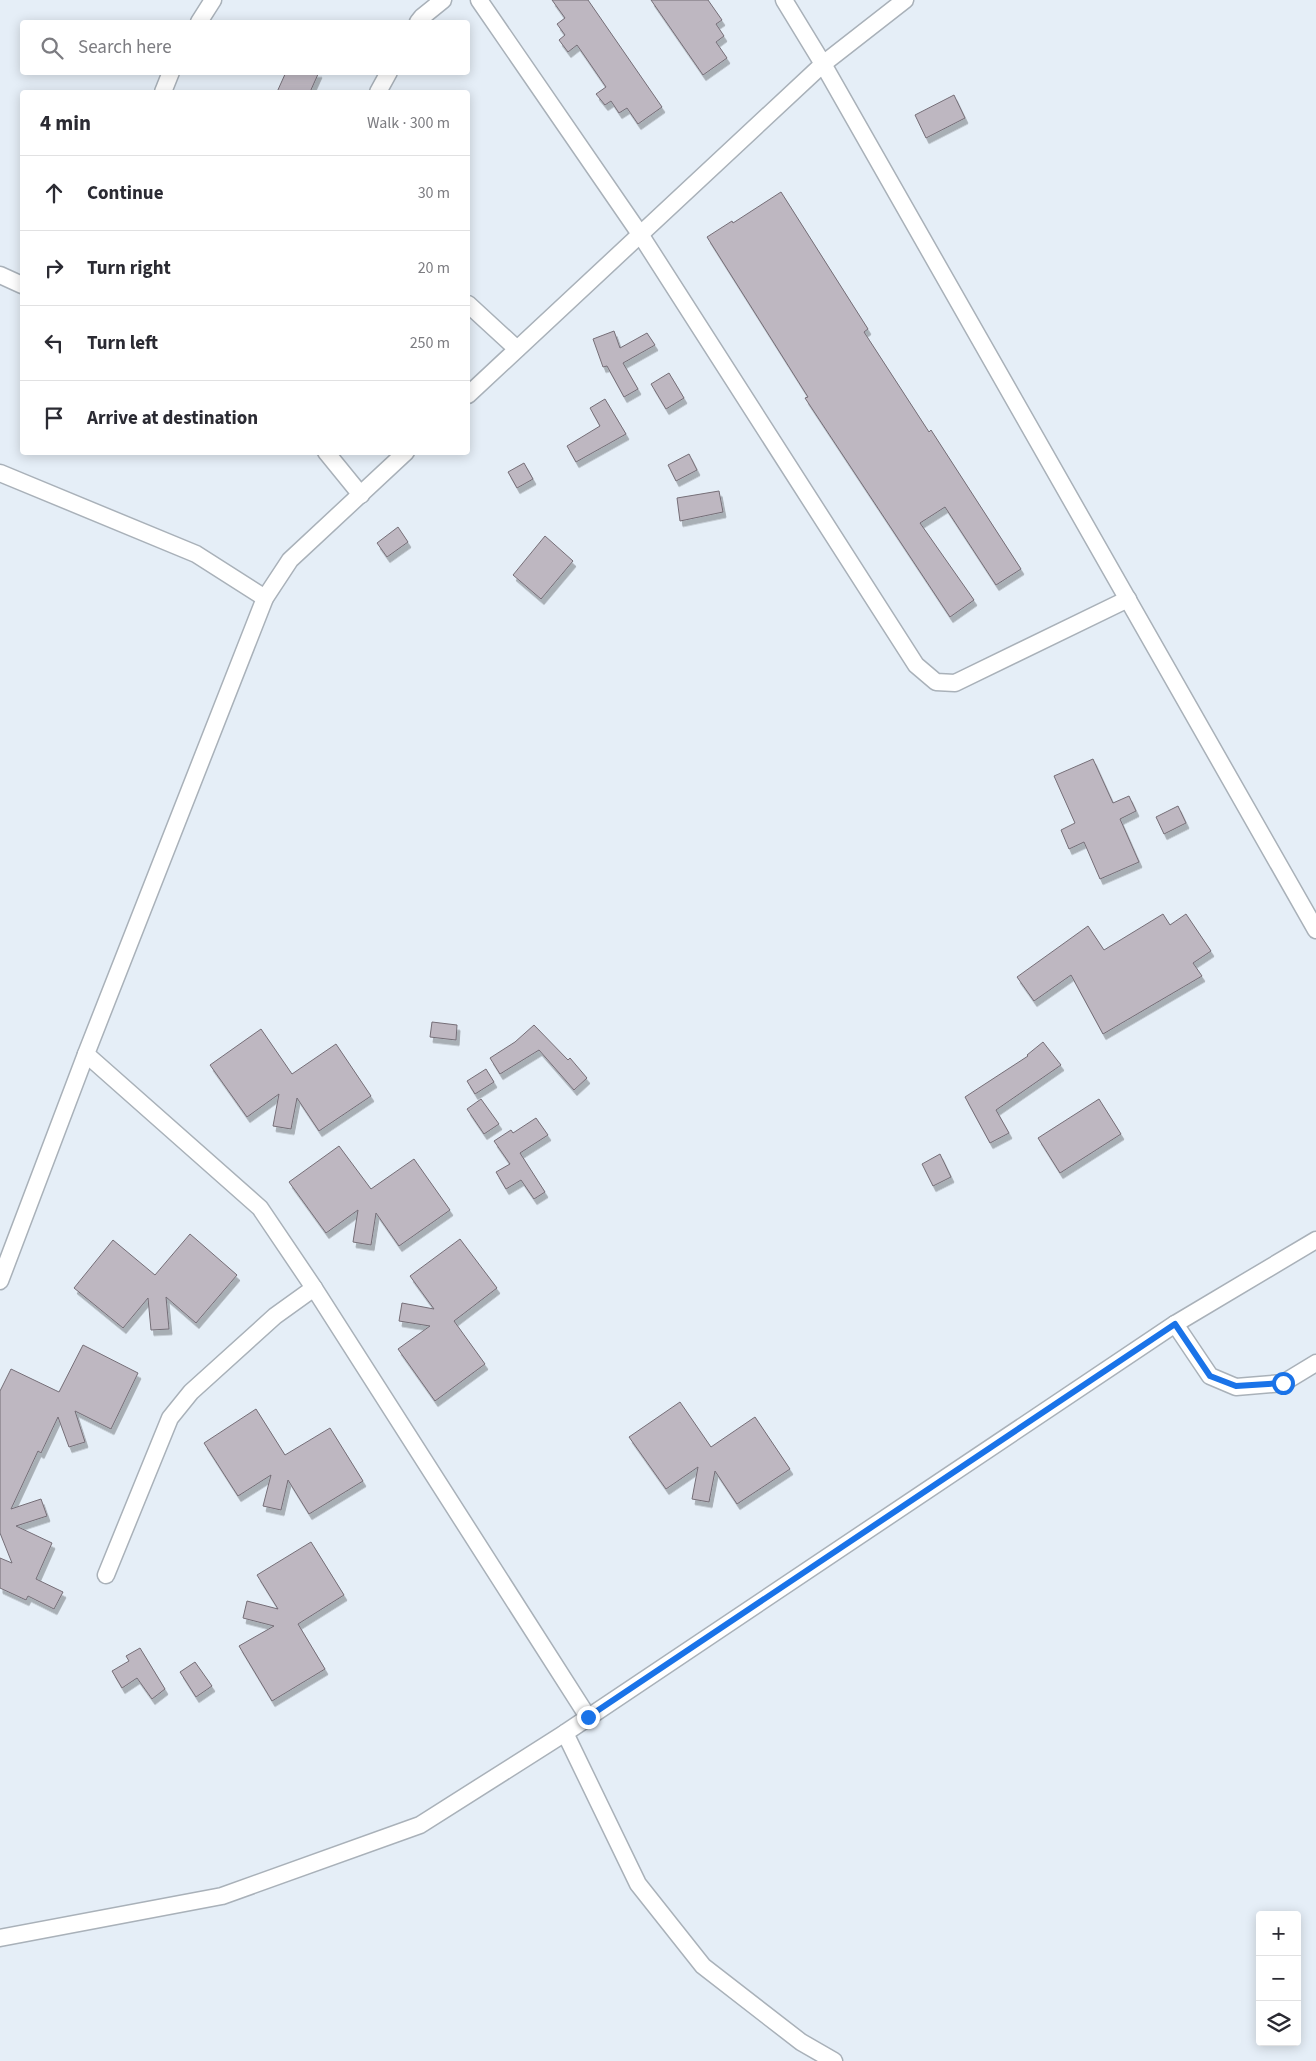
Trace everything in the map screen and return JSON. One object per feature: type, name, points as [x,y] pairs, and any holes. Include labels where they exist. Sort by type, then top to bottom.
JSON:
[{"type":"street","points":[[200,20],[213,0]]},
{"type":"street","points":[[420,20],[443,0]]},
{"type":"street","points":[[479,0],[640,234],[916,665],[936,682],[955,682],[1128,599]]},
{"type":"street","points":[[784,0],[823,64],[1316,930]]},
{"type":"street","points":[[470,393],[823,64],[905,0]]},
{"type":"street","points":[[164,90],[171,75]]},
{"type":"street","points":[[379,90],[387,75]]},
{"type":"street","points":[[0,275],[20,284]]},
{"type":"street","points":[[470,306],[516,349]]},
{"type":"street","points":[[328,455],[360,495]]},
{"type":"street","points":[[0,1281],[86,1054],[265,598],[290,560],[403,455]]},
{"type":"street","points":[[0,473],[196,554],[265,598]]},
{"type":"street","points":[[86,1054],[260,1208],[314,1288],[588,1717]]},
{"type":"street","points":[[0,1938],[222,1896],[420,1825],[565,1733],[1175,1324],[1316,1240]]},
{"type":"street","points":[[106,1575],[170,1418],[191,1392],[275,1316],[314,1288]]},
{"type":"street","points":[[1175,1324],[1210,1376],[1236,1386],[1283,1383],[1316,1363]]},
{"type":"street","points":[[565,1733],[638,1884],[703,1966],[801,2042],[834,2061]]},
{"type":"building","points":[[552,0],[588,0],[662,107],[638,124],[627,108],[619,113],[611,101],[605,105],[596,94],[606,87],[577,45],[568,52],[559,40],[565,35],[557,24],[565,18]]},
{"type":"building","points":[[651,0],[708,0],[722,20],[716,24],[724,36],[716,42],[727,58],[703,75]]},
{"type":"building","points":[[285,75],[318,75],[311,90],[278,90]]},
{"type":"building","points":[[954,95],[965,118],[926,138],[915,115]]},
{"type":"building","points":[[781,192],[868,329],[864,332],[929,432],[931,430],[1021,569],[996,585],[945,507],[920,523],[974,600],[950,617],[805,398],[808,397],[707,237],[732,221],[733,223]]},
{"type":"building","points":[[614,331],[620,348],[647,333],[655,345],[623,363],[638,389],[624,397],[607,366],[603,367],[593,339]]},
{"type":"building","points":[[669,373],[684,398],[666,409],[651,384]]},
{"type":"building","points":[[605,399],[626,434],[576,462],[567,446],[600,426],[590,408]]},
{"type":"building","points":[[689,454],[697,470],[676,481],[668,465]]},
{"type":"building","points":[[524,463],[533,479],[517,488],[508,472]]},
{"type":"building","points":[[719,491],[723,512],[680,521],[677,498]]},
{"type":"building","points":[[398,527],[408,542],[387,557],[377,543]]},
{"type":"building","points":[[545,536],[573,561],[541,599],[513,575]]},
{"type":"building","points":[[1093,759],[1113,803],[1129,796],[1136,811],[1120,819],[1139,862],[1100,879],[1084,842],[1069,849],[1061,830],[1075,823],[1054,776]]},
{"type":"building","points":[[1178,806],[1186,823],[1164,834],[1156,817]]},
{"type":"building","points":[[1163,914],[1170,925],[1186,914],[1211,951],[1193,963],[1202,976],[1103,1034],[1071,975],[1034,1001],[1017,977],[1088,926],[1104,950]]},
{"type":"building","points":[[432,1022],[457,1025],[456,1040],[430,1037]]},
{"type":"building","points":[[534,1025],[568,1060],[570,1058],[587,1078],[574,1090],[539,1050],[500,1074],[490,1058],[515,1042]]},
{"type":"building","points":[[261,1029],[292,1074],[336,1044],[371,1096],[319,1131],[297,1098],[291,1129],[273,1126],[279,1094],[247,1117],[210,1065]]},
{"type":"building","points":[[1043,1042],[1061,1065],[996,1110],[1009,1133],[990,1143],[965,1097],[1028,1056]]},
{"type":"building","points":[[486,1069],[494,1082],[475,1094],[467,1081]]},
{"type":"building","points":[[481,1099],[499,1124],[484,1134],[467,1109]]},
{"type":"building","points":[[1099,1099],[1121,1134],[1060,1173],[1038,1138]]},
{"type":"building","points":[[536,1118],[548,1135],[520,1153],[545,1192],[534,1199],[521,1180],[506,1189],[496,1172],[510,1164],[494,1141],[511,1130],[513,1133]]},
{"type":"building","points":[[339,1146],[371,1189],[414,1159],[450,1210],[399,1246],[376,1213],[371,1245],[353,1242],[358,1210],[326,1233],[289,1182]]},
{"type":"building","points":[[940,1154],[951,1177],[933,1186],[922,1164]]},
{"type":"building","points":[[190,1234],[237,1275],[196,1323],[166,1297],[169,1329],[151,1330],[148,1298],[123,1328],[74,1288],[113,1240],[155,1275]]},
{"type":"building","points":[[460,1239],[497,1288],[454,1321],[485,1364],[435,1401],[398,1349],[430,1326],[399,1321],[402,1303],[434,1309],[410,1276]]},
{"type":"building","points":[[83,1345],[138,1373],[111,1429],[75,1411],[85,1442],[69,1447],[58,1417],[41,1453],[38,1451],[11,1509],[41,1499],[47,1516],[16,1526],[52,1543],[36,1579],[63,1592],[54,1609],[28,1596],[26,1600],[0,1588],[0,1558],[12,1563],[0,1533],[0,1391],[11,1369],[59,1392]]},
{"type":"building","points":[[680,1402],[711,1447],[755,1417],[790,1469],[737,1504],[715,1471],[709,1502],[692,1499],[698,1467],[666,1489],[629,1437]]},
{"type":"building","points":[[256,1409],[285,1455],[330,1428],[363,1481],[309,1514],[288,1480],[281,1510],[263,1506],[271,1475],[238,1496],[204,1443]]},
{"type":"building","points":[[311,1542],[344,1595],[298,1624],[325,1669],[272,1701],[239,1646],[274,1626],[243,1618],[247,1601],[278,1609],[257,1575]]},
{"type":"building","points":[[140,1648],[165,1689],[152,1699],[137,1678],[122,1688],[112,1671],[129,1661],[126,1656]]},
{"type":"building","points":[[195,1662],[212,1686],[196,1697],[180,1672]]},
{"type":"route","points":[[588,1717],[1175,1324],[1210,1376],[1236,1386],[1283,1383]]}]
